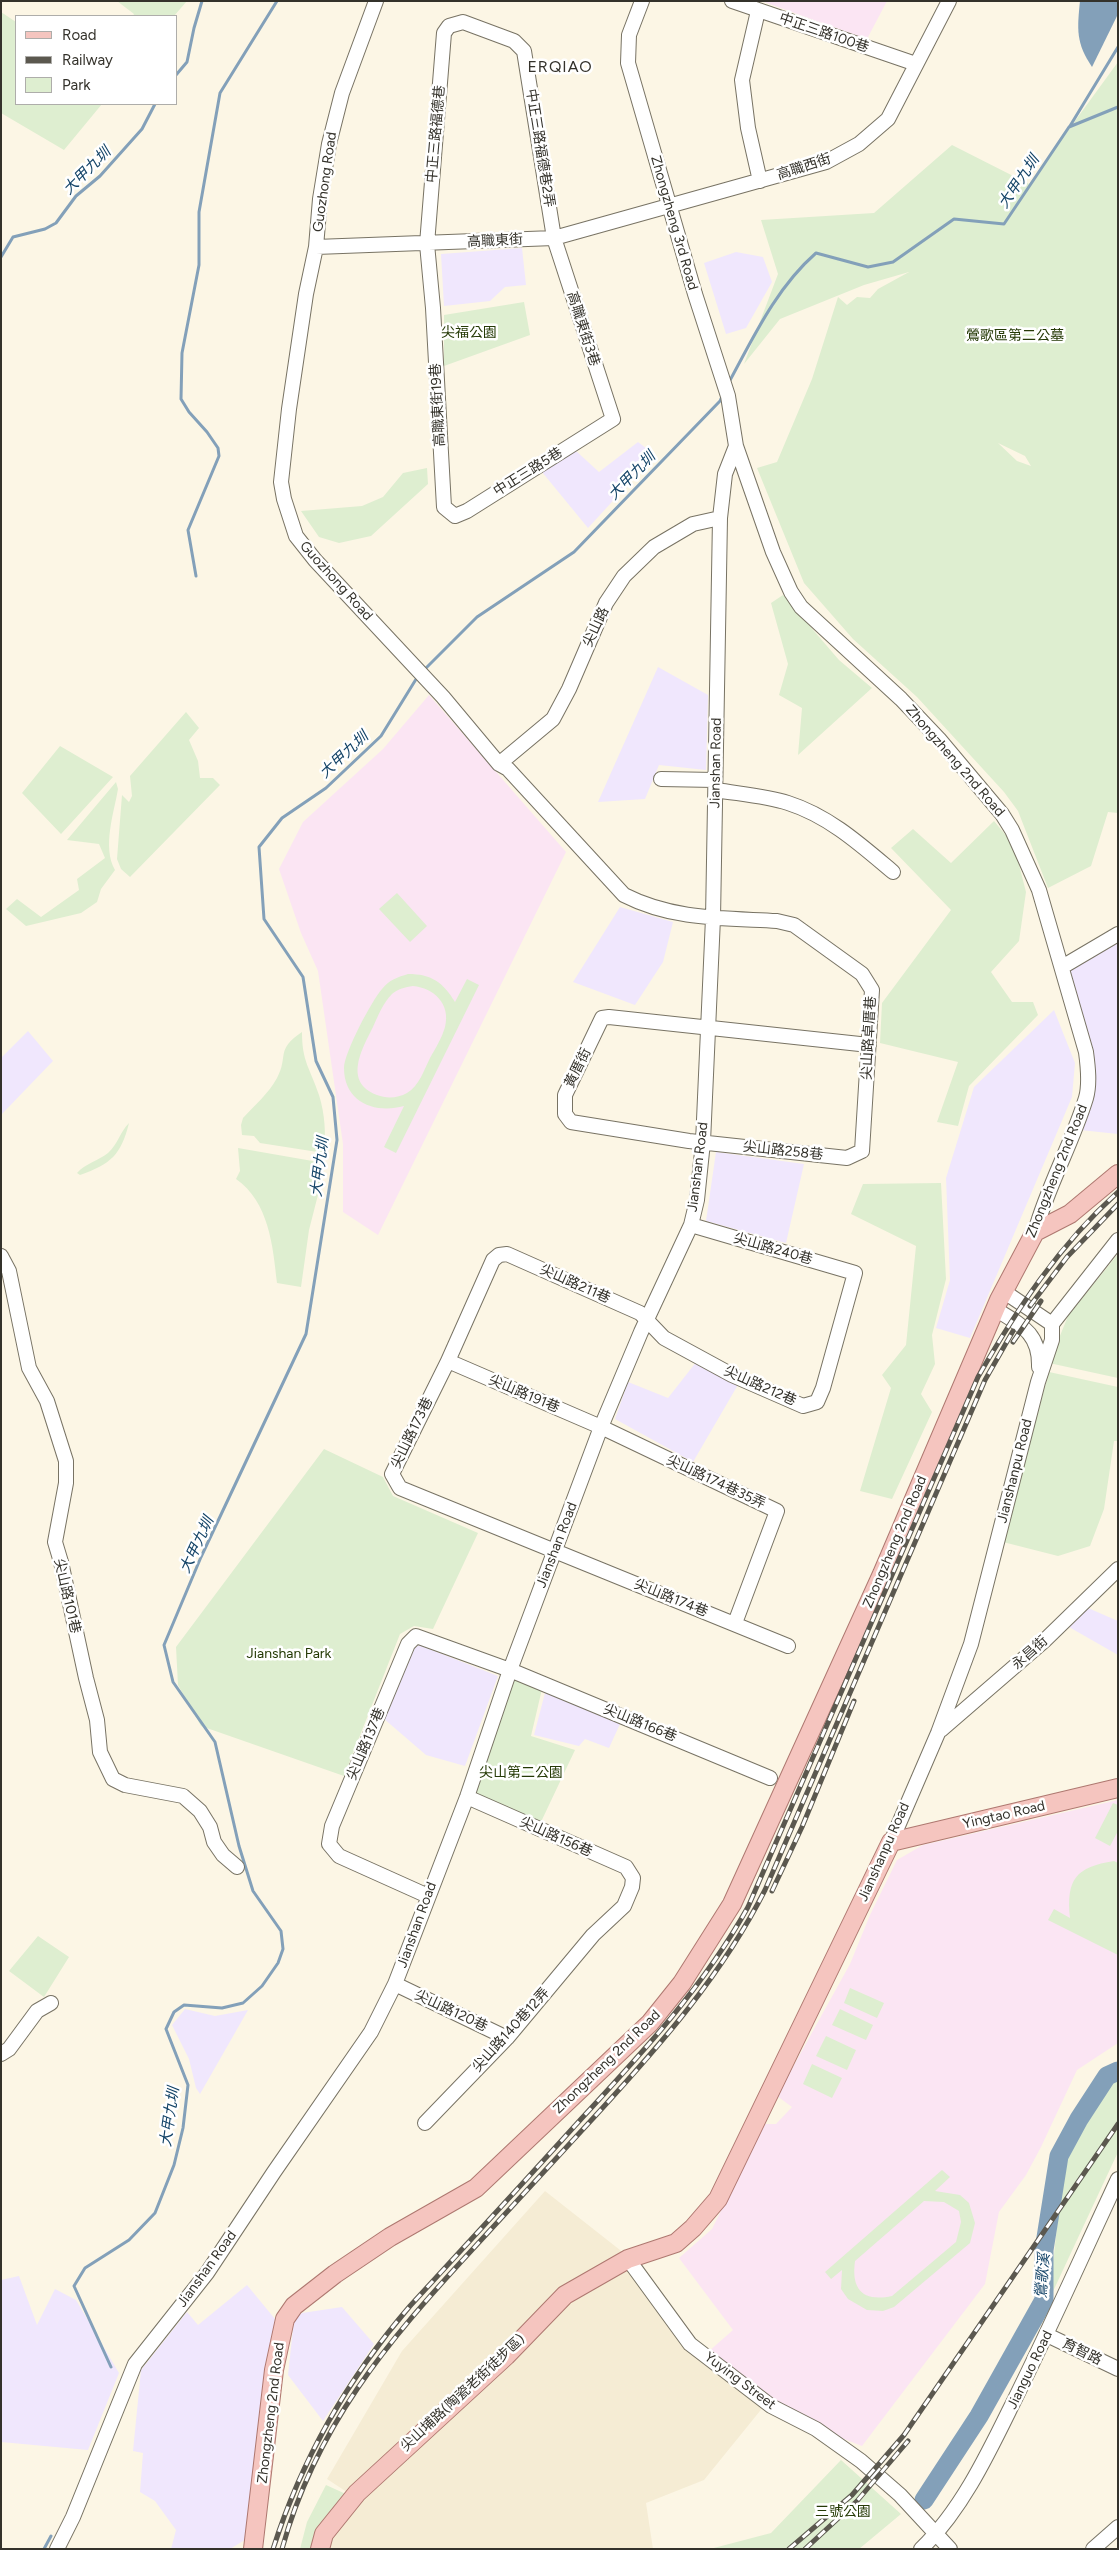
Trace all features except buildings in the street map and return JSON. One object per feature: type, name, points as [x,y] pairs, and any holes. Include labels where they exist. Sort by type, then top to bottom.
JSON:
[{"type":"main road","points":[[1035,1232],[1070,1214],[1118,1174]]},
{"type":"main road","name":"Zhongzheng 2nd Road","points":[[254,2549],[274,2370],[285,2319],[294,2306],[336,2274],[390,2237],[476,2188],[650,2023],[682,1983],[732,1904],[882,1574],[1003,1291],[1035,1232]]},
{"type":"main road","name":"Yingtao Road","points":[[890,1842],[1118,1788]]},
{"type":"main road","name":"Jianshanpu Road","points":[[628,2259],[676,2243],[693,2228],[718,2199],[890,1842]]},
{"type":"main road","name":"尖山埔路(陶瓷老街徒步區)","points":[[320,2549],[324,2534],[358,2493],[506,2356],[564,2296],[628,2259]]},
{"type":"street","name":"Guozhong Road","points":[[376,1],[342,93],[329,144],[320,199],[316,247],[306,294],[289,408],[281,482],[284,499],[296,536],[314,560],[421,673],[499,764],[508,769],[624,895],[646,906],[669,913],[713,918]]},
{"type":"street","name":"Zhongzheng 3rd Road","points":[[642,1],[630,35],[628,63],[669,206],[726,389],[736,446]]},
{"type":"street","name":"中正三路100巷","points":[[732,1],[916,64]]},
{"type":"street","name":"高職西街","points":[[669,206],[826,162],[859,144],[888,119],[949,1]]},
{"type":"street","points":[[758,11],[742,80],[748,128],[760,181]]},
{"type":"street","name":"中正三路福德巷2弄","points":[[448,26],[463,22],[514,41],[524,51],[554,238]]},
{"type":"street","name":"中正三路福德巷","points":[[427,244],[444,32],[448,26]]},
{"type":"street","name":"高職東街","points":[[316,247],[554,238],[669,206]]},
{"type":"street","name":"高職東街3巷","points":[[554,238],[612,419]]},
{"type":"street","name":"高職東街19巷","points":[[427,244],[433,308],[444,506]]},
{"type":"street","name":"中正三路5巷","points":[[444,506],[454,516],[467,511],[612,419]]},
{"type":"street","name":"Jianshan Road","points":[[57,2549],[73,2517],[135,2364],[207,2273],[370,2032],[395,1984],[467,1797],[510,1670],[601,1428],[646,1322],[691,1225],[697,1200],[703,1142],[713,918],[720,518],[726,474],[736,446]]},
{"type":"street","name":"Zhongzheng 2nd Road","points":[[736,446],[773,552],[791,592],[801,608],[901,699],[933,732],[1002,814],[1038,890],[1086,1052],[1088,1074],[1086,1097],[1042,1205],[1035,1232]]},
{"type":"street","name":"尖山路","points":[[499,764],[553,719],[569,690],[606,603],[624,576],[654,547],[693,524],[720,518]]},
{"type":"street","points":[[661,779],[716,785],[788,803],[820,816],[845,832],[893,872]]},
{"type":"street","name":"尖山路卓厝巷","points":[[713,918],[777,921],[794,925],[862,974],[872,990],[862,1151]]},
{"type":"street","points":[[1062,967],[1118,934]]},
{"type":"street","name":"黃厝街","points":[[703,1142],[571,1122],[565,1114],[564,1105],[565,1095],[602,1018],[610,1017],[708,1028]]},
{"type":"street","points":[[708,1028],[869,1046]]},
{"type":"street","name":"尖山路258巷","points":[[703,1142],[847,1158],[862,1151]]},
{"type":"street","name":"尖山路240巷","points":[[691,1225],[855,1273],[836,1335]]},
{"type":"street","points":[[1003,1291],[1052,1324],[1118,1240]]},
{"type":"street","name":"尖山路211巷","points":[[499,1254],[507,1254],[550,1272],[640,1314],[646,1322]]},
{"type":"street","name":"尖山路173巷","points":[[499,1254],[493,1260],[448,1362],[392,1474],[400,1488],[554,1551]]},
{"type":"street","name":"尖山路101巷","points":[[1,1256],[8,1271],[29,1368],[47,1401],[66,1461],[66,1483],[54,1542],[61,1562],[97,1720],[100,1752],[113,1779],[125,1785],[183,1796],[200,1811],[210,1827],[214,1842],[223,1855],[237,1867]]},
{"type":"street","name":"Jianshanpu Road","points":[[995,1310],[1034,1337],[1040,1351],[1038,1382]]},
{"type":"street","name":"尖山路212巷","points":[[646,1322],[664,1338],[732,1375],[803,1406],[817,1402],[836,1335]]},
{"type":"street","name":"Jianshanpu Road","points":[[890,1842],[938,1733],[971,1644],[1038,1382],[1052,1340],[1052,1324]]},
{"type":"street","name":"尖山路191巷","points":[[448,1362],[601,1428]]},
{"type":"street","name":"尖山路174巷35弄","points":[[601,1428],[777,1510],[735,1623]]},
{"type":"street","name":"尖山路174巷","points":[[554,1551],[788,1646]]},
{"type":"street","name":"永昌街","points":[[938,1733],[1044,1641],[1118,1569]]},
{"type":"street","name":"尖山路137巷","points":[[428,1896],[339,1856],[329,1844],[332,1826],[408,1644],[416,1636],[510,1670]]},
{"type":"street","name":"尖山路166巷","points":[[510,1670],[770,1778]]},
{"type":"street","name":"尖山路156巷","points":[[467,1797],[626,1867],[633,1878],[632,1887]]},
{"type":"street","name":"尖山路140巷12弄","points":[[425,2123],[507,2038],[593,1935],[624,1906],[632,1887]]},
{"type":"street","name":"尖山路120巷","points":[[395,1984],[507,2038]]},
{"type":"street","points":[[1,2054],[9,2049],[37,2011],[51,2003]]},
{"type":"street","name":"Jianguo Road","points":[[922,2549],[937,2533],[986,2456],[1047,2335],[1118,2179]]},
{"type":"street","name":"Yuying Street","points":[[628,2259],[690,2344],[771,2406],[816,2429],[861,2461],[900,2495],[937,2533]]},
{"type":"street","name":"育智路","points":[[1047,2335],[1118,2369]]},
{"type":"street","points":[[1093,2549],[1118,2527]]},
{"type":"street","points":[[937,2533],[950,2549]]},
{"type":"shaded area","points":[[761,1],[887,1],[867,39]]},
{"type":"shaded area","points":[[522,248],[526,285],[505,287],[490,301],[444,306],[441,254]]},
{"type":"shaded area","points":[[736,252],[763,257],[772,282],[746,328],[726,334],[704,263]]},
{"type":"shaded area","points":[[638,442],[655,455],[588,528],[542,472],[575,450],[599,472]]},
{"type":"shaded area","points":[[658,667],[708,695],[706,770],[659,765],[645,799],[598,802]]},
{"type":"shaded area","points":[[429,695],[566,852],[378,1235],[343,1212],[343,1144],[318,971],[301,933],[279,869],[303,822],[383,749]]},
{"type":"shaded area","points":[[620,907],[673,922],[663,962],[635,1005],[573,982]]},
{"type":"shaded area","points":[[1118,942],[1118,1134],[1080,1130],[1090,1093],[1068,969]]},
{"type":"shaded area","points":[[1054,1010],[1075,1063],[1072,1097],[970,1338],[936,1328],[950,1280],[946,1178],[974,1087]]},
{"type":"shaded area","points":[[28,1031],[53,1061],[1,1115],[1,1058]]},
{"type":"shaded area","points":[[716,1152],[804,1164],[786,1243],[706,1221]]},
{"type":"shaded area","points":[[697,1361],[739,1383],[693,1462],[615,1419],[628,1382],[668,1398]]},
{"type":"shaded area","points":[[1088,1608],[1118,1621],[1118,1655],[1069,1627]]},
{"type":"shaded area","points":[[419,1645],[498,1676],[465,1766],[426,1755],[383,1718],[409,1652]]},
{"type":"shaded area","points":[[546,1689],[620,1724],[609,1748],[585,1739],[579,1746],[534,1735]]},
{"type":"shaded area","points":[[1118,1800],[1118,2043],[1077,2070],[1026,2175],[999,2212],[985,2284],[862,2446],[834,2435],[774,2401],[708,2352],[733,2330],[679,2258],[712,2229],[764,2124],[776,2124],[792,2107],[777,2096],[850,1964],[870,1915],[897,1860],[923,1845]]},
{"type":"shaded area","points":[[185,2009],[215,2016],[248,2010],[200,2094],[196,2088],[189,2059],[172,2025]]},
{"type":"shaded area","points":[[545,2191],[620,2250],[686,2347],[764,2406],[704,2480],[646,2503],[653,2549],[326,2549],[330,2538],[359,2500],[327,2479],[402,2351]]},
{"type":"shaded area","points":[[19,2276],[37,2325],[55,2289],[76,2300],[119,2373],[88,2450],[1,2442],[1,2280]]},
{"type":"shaded area","points":[[247,2285],[275,2319],[248,2538],[230,2549],[171,2549],[176,2530],[155,2501],[140,2492],[143,2453],[133,2451],[141,2370],[187,2312],[198,2325]]},
{"type":"shaded area","points":[[342,2307],[374,2344],[323,2421],[288,2375],[294,2319],[302,2313]]},
{"type":"green space","points":[[117,1],[187,1],[175,15],[134,14]]},
{"type":"green space","points":[[1,12],[15,21],[15,105],[101,105],[64,150],[1,113]]},
{"type":"green space","name":"鶯歌區第二公墓","points":[[1118,62],[1118,813],[1108,812],[1091,866],[1048,888],[1018,811],[1004,792],[917,697],[853,639],[804,583],[757,468],[777,462],[812,379],[838,297],[847,305],[857,297],[870,298],[878,289],[909,272],[864,285],[780,319],[744,364],[778,274],[761,220],[874,213],[952,145],[1029,184]],"holes":[[[998,443],[1025,456],[1031,466],[1017,461]]]},
{"type":"green space","name":"尖福公園","points":[[524,302],[530,335],[444,366],[444,315]]},
{"type":"green space","points":[[427,468],[428,484],[371,536],[339,543],[319,537],[301,511],[362,506],[383,497],[403,473]]},
{"type":"green space","points":[[783,595],[839,660],[872,688],[798,755],[802,708],[779,695],[788,664],[771,603]]},
{"type":"green space","points":[[186,712],[199,728],[189,740],[198,761],[200,778],[213,778],[220,785],[130,877],[121,869],[117,859],[122,795],[129,802],[132,796],[130,776]]},
{"type":"green space","points":[[60,746],[113,777],[61,834],[22,793]]},
{"type":"green space","points":[[116,782],[118,789],[109,841],[111,861],[115,870],[101,889],[97,902],[81,913],[26,926],[6,909],[17,899],[41,917],[79,890],[77,879],[105,858],[99,844],[67,840]]},
{"type":"green space","points":[[994,821],[1014,845],[1026,892],[1019,941],[991,972],[1012,1002],[1033,1002],[1038,1015],[969,1086],[958,1126],[937,1122],[958,1062],[880,1043],[882,1003],[951,910],[891,848],[913,829],[951,863]]},
{"type":"green space","points":[[397,893],[427,926],[410,942],[379,909]]},
{"type":"green space","points":[[408,974],[416,974],[436,981],[446,989],[455,1002],[467,979],[479,985],[396,1153],[384,1147],[404,1106],[383,1108],[363,1103],[349,1090],[345,1080],[344,1068],[353,1039],[377,995],[388,983]],"holes":[[[407,987],[421,987],[434,994],[443,1004],[446,1019],[442,1035],[421,1077],[411,1090],[404,1095],[396,1097],[377,1095],[360,1082],[358,1064],[364,1045],[381,1010],[392,994]]]},
{"type":"green space","points":[[302,1032],[303,1051],[323,1109],[324,1153],[260,1143],[254,1136],[242,1135],[241,1125],[243,1118],[274,1084],[282,1064],[285,1049]]},
{"type":"green space","points":[[129,1123],[122,1143],[113,1157],[91,1171],[80,1175],[77,1173],[108,1153]]},
{"type":"green space","points":[[238,1148],[324,1163],[309,1230],[301,1287],[277,1283],[274,1254],[262,1212],[256,1200],[236,1179],[240,1171]]},
{"type":"green space","points":[[941,1183],[946,1279],[932,1335],[935,1364],[921,1394],[932,1412],[892,1499],[860,1491],[891,1388],[882,1375],[906,1345],[916,1246],[851,1214],[863,1184]]},
{"type":"green space","points":[[1118,1254],[1118,1378],[1049,1363],[1068,1316]]},
{"type":"green space","points":[[1049,1372],[1118,1387],[1118,1441],[1114,1441],[1104,1509],[1090,1546],[1058,1556],[1003,1542]]},
{"type":"green space","name":"Jianshan Park","points":[[324,1449],[383,1477],[393,1496],[478,1533],[433,1629],[414,1626],[400,1634],[344,1776],[201,1726],[178,1685],[176,1647]]},
{"type":"green space","name":"尖山第二公園","points":[[514,1677],[542,1689],[531,1736],[575,1750],[540,1824],[472,1796]]},
{"type":"green space","points":[[1113,1803],[1118,1805],[1118,1831],[1110,1846],[1095,1838]]},
{"type":"green space","points":[[1114,1861],[1118,1863],[1118,1955],[1048,1920],[1054,1909],[1070,1918],[1069,1905],[1072,1884],[1082,1871]]},
{"type":"green space","points":[[38,1936],[69,1957],[44,1997],[9,1971]]},
{"type":"green space","points":[[850,1988],[884,2003],[877,2018],[844,2003]]},
{"type":"green space","points":[[840,2009],[873,2025],[866,2040],[832,2025]]},
{"type":"green space","points":[[826,2036],[856,2050],[847,2070],[816,2056]]},
{"type":"green space","points":[[812,2064],[842,2078],[832,2098],[803,2084]]},
{"type":"green space","points":[[1118,2081],[1118,2152],[1049,2300],[1065,2153],[1112,2083]]},
{"type":"green space","points":[[942,2170],[950,2177],[935,2191],[960,2195],[969,2203],[975,2223],[970,2243],[894,2307],[883,2311],[867,2310],[848,2299],[841,2289],[842,2270],[831,2279],[825,2272]],"holes":[[[924,2201],[944,2202],[959,2211],[961,2222],[956,2242],[892,2296],[873,2297],[861,2292],[855,2280],[855,2261]]]},
{"type":"green space","name":"三號公園","points":[[841,2460],[901,2514],[859,2549],[710,2549],[771,2533]]},
{"type":"green space","points":[[326,2485],[348,2495],[316,2549],[300,2549],[307,2522]]},
{"type":"water","points":[[1080,1],[1118,1],[1118,14],[1092,67],[1080,43],[1078,20]]},
{"type":"waterway","name":"大甲九圳","points":[[178,73],[187,62],[202,1]]},
{"type":"waterway","points":[[196,576],[188,530],[219,456],[218,448],[181,399],[182,353],[199,265],[199,212],[220,93],[277,1]]},
{"type":"waterway","name":"大甲九圳","points":[[1070,126],[1118,47]]},
{"type":"waterway","name":"大甲九圳","points":[[1,257],[13,237],[45,229],[56,223],[76,196],[100,176],[142,129],[154,105]]},
{"type":"waterway","name":"大甲九圳","points":[[728,384],[766,314],[789,282],[816,253],[868,267],[893,262],[954,219],[1004,224],[1069,127],[1118,107]]},
{"type":"waterway","name":"大甲九圳","points":[[423,671],[477,617],[574,552],[720,401],[723,394]]},
{"type":"waterway","name":"大甲九圳","points":[[111,2367],[74,2286],[85,2268],[129,2240],[155,2213],[174,2165],[183,2128],[188,2085],[166,2029],[174,2012],[184,2005],[222,2008],[243,2003],[262,1986],[278,1963],[283,1949],[281,1931],[253,1891],[239,1846],[215,1742],[173,1682],[164,1645],[201,1557],[306,1334],[337,1140],[333,1097],[316,1061],[303,977],[264,919],[259,847],[282,818],[326,788],[381,736],[418,676]]},
{"type":"waterway","name":"鶯歌溪","points":[[924,2500],[979,2416],[1044,2300],[1044,2250],[1059,2156],[1079,2119],[1107,2076],[1118,2071]]},
{"type":"waterway","name":"大甲九圳","points":[[44,2549],[51,2536]]},
{"type":"railway","points":[[273,2549],[298,2483],[329,2420],[388,2333],[410,2306],[650,2043],[692,1991],[731,1936],[748,1907],[978,1377],[1040,1279],[1077,1234],[1118,1192]]},
{"type":"railway","points":[[1030,1306],[1067,1257],[1118,1204]]},
{"type":"railway","points":[[1013,1342],[1041,1301]]},
{"type":"railway","points":[[282,2549],[296,2505],[314,2463],[358,2388],[383,2353],[440,2285],[621,2088],[667,2035],[730,1951],[765,1890],[985,1380],[1013,1331]]},
{"type":"railway","points":[[772,1891],[802,1827],[854,1701]]},
{"type":"railway","points":[[789,2549],[852,2495],[904,2435],[1118,2124]]},
{"type":"railway","points":[[805,2549],[857,2501],[908,2441]]},
{"type":"district","name":"ERQIAO","points":[[560,67]]}]
